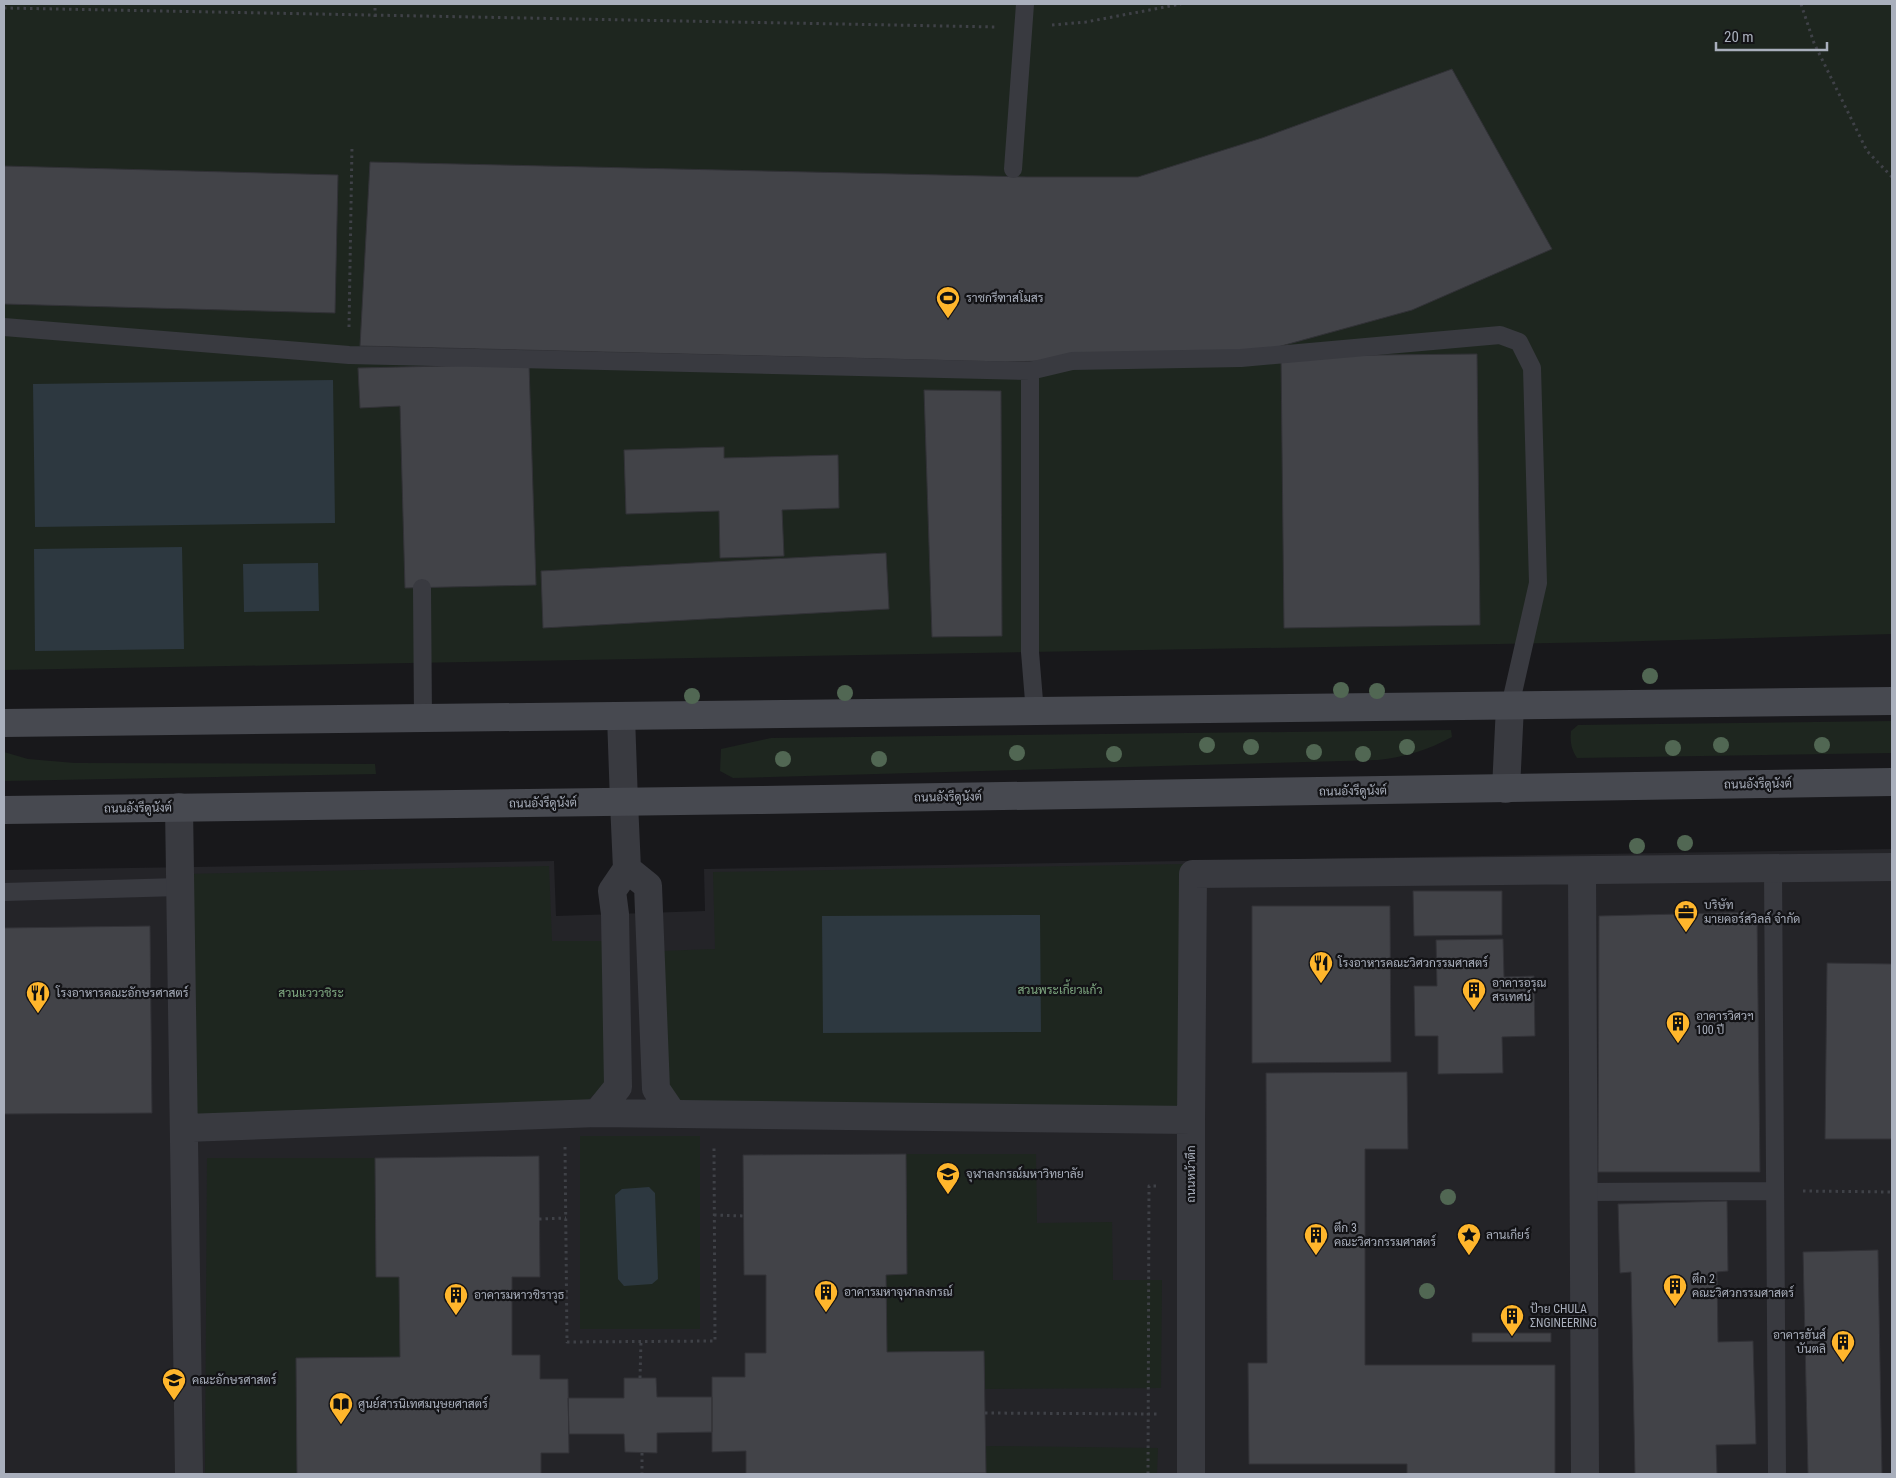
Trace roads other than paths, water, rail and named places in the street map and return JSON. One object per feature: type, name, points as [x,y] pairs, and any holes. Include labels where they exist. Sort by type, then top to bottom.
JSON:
[{"type":"main road","points":[[4,723],[1035,713],[1892,701]]},
{"type":"main road","name":"ถนนอังรีดูนังต์","points":[[4,810],[1892,782]]},
{"type":"street","points":[[1506,789],[1510,706]]},
{"type":"street","points":[[596,1114],[618,1087],[615,914],[612,891],[627,869],[621,716]]},
{"type":"street","points":[[179,808],[189,1474]]},
{"type":"street","points":[[1585,1474],[1582,872],[1892,866]]},
{"type":"street","points":[[627,869],[648,886],[656,1089],[673,1114]]},
{"type":"street","name":"ถนนหน้าตึก","points":[[1191,1474],[1190,1120],[1193,874],[1582,872]]},
{"type":"street","points":[[184,1130],[184,1128],[194,1127],[596,1114],[1190,1120]]},
{"type":"lane","points":[[1012,169],[1024,6]]},
{"type":"lane","points":[[4,328],[416,362],[1030,371],[1072,361],[1241,358],[1500,335],[1519,342],[1532,368],[1538,573],[1538,583],[1510,706]]},
{"type":"lane","points":[[1030,371],[1030,652],[1035,713]]},
{"type":"lane","points":[[422,588],[422,719]]},
{"type":"lane","points":[[1773,869],[1777,1474]]},
{"type":"lane","points":[[4,892],[179,887]]},
{"type":"lane","points":[[1584,1192],[1775,1191]]},
{"type":"place","name":"ราชกรีฑาสโมสร","points":[[948,319]]},
{"type":"place","name":"บริษัท มายคอร์สวิลล์ จำกัด","points":[[1686,933]]},
{"type":"place","name":"โรงอาหารคณะวิศวกรรมศาสตร์","points":[[1321,984]]},
{"type":"place","name":"อาคารอรุณ สรเทศน์","points":[[1474,1011]]},
{"type":"place","name":"โรงอาหารคณะอักษรศาสตร์","points":[[38,1014]]},
{"type":"place","name":"อาคารวิศวฯ 100 ปี","points":[[1678,1044]]},
{"type":"place","name":"จุฬาลงกรณ์มหาวิทยาลัย","points":[[948,1195]]},
{"type":"place","name":"ตึก 3 คณะวิศวกรรมศาสตร์","points":[[1316,1256]]},
{"type":"place","name":"ลานเกียร์","points":[[1469,1256]]},
{"type":"place","name":"ตึก 2 คณะวิศวกรรมศาสตร์","points":[[1675,1307]]},
{"type":"place","name":"อาคารมหาจุฬาลงกรณ์","points":[[826,1313]]},
{"type":"place","name":"อาคารมหาวชิราวุธ","points":[[456,1316]]},
{"type":"place","name":"ป้าย CHULA ΣNGINEERING","points":[[1512,1337]]},
{"type":"place","name":"อาคารฮันส์ บันตลิ","points":[[1843,1363]]},
{"type":"place","name":"คณะอักษรศาสตร์","points":[[174,1401]]},
{"type":"place","name":"ศูนย์สารนิเทศมนุษยศาสตร์","points":[[341,1425]]},
{"type":"park label","name":"สวนพระเกี้ยวแก้ว","points":[[1060,990]]},
{"type":"park label","name":"สวนแวววชิระ","points":[[311,993]]}]
